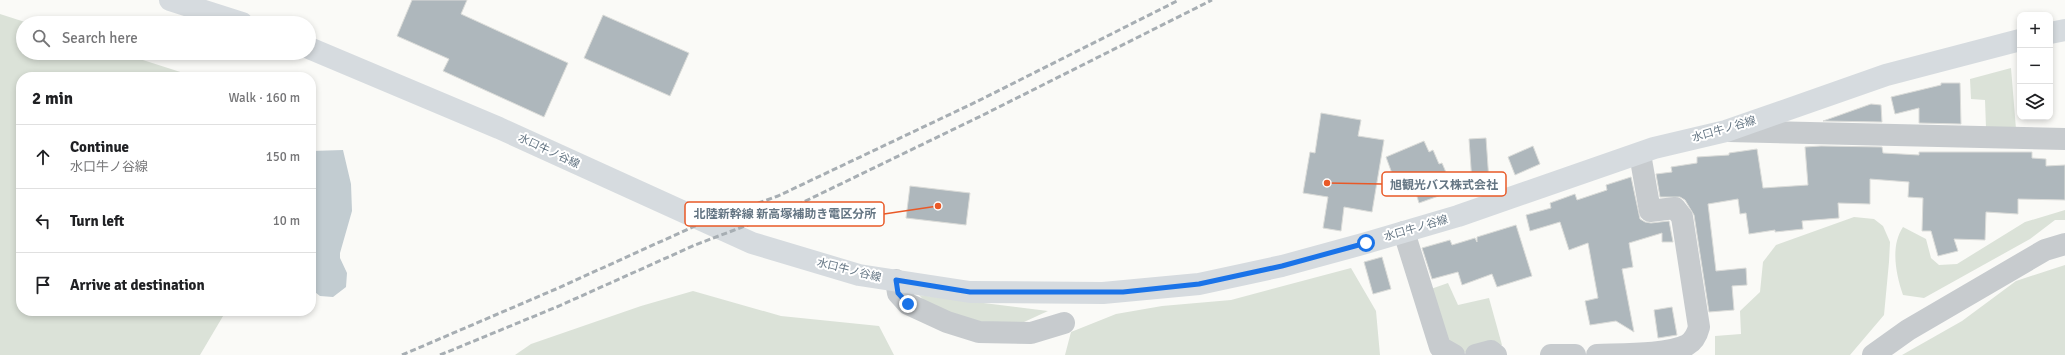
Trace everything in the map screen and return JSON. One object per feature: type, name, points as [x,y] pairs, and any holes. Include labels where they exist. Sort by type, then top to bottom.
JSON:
[{"type":"main road","points":[[170,0],[220,16]]},
{"type":"main road","points":[[2053,32],[2065,30]]},
{"type":"main road","name":"水口牛ノ谷線","points":[[316,51],[499,128],[752,243],[859,275],[970,292],[1123,292],[1199,284],[1282,266],[1404,232],[1640,154],[1654,148],[1726,131],[1886,75],[2017,41]]},
{"type":"street","points":[[1726,131],[2065,139]]},
{"type":"street","points":[[1597,355],[1666,353],[1686,346],[1696,337],[1699,327],[1682,217],[1675,208],[1650,211],[1640,154]]},
{"type":"street","points":[[1404,232],[1440,347],[1454,355]]},
{"type":"street","points":[[1873,355],[1908,330],[2045,250],[2065,244]]},
{"type":"street","points":[[896,280],[898,293],[908,304],[947,322],[979,332],[1031,333],[1064,323]]},
{"type":"street","points":[[1476,355],[1491,351],[1496,355]]},
{"type":"street","points":[[1551,355],[1575,355]]},
{"type":"shaded area","points":[[0,14],[16,19],[16,60],[143,60],[180,72],[16,72],[16,316],[223,316],[200,355],[0,355]]},
{"type":"shaded area","points":[[2011,68],[2016,129],[1986,128],[1985,100],[1971,99],[1970,79]]},
{"type":"shaded area","points":[[343,150],[351,184],[352,211],[340,253],[340,258],[347,273],[346,287],[333,297],[320,296],[316,293],[316,151]]},
{"type":"shaded area","points":[[2065,210],[2065,220],[2055,220],[2030,239],[1924,298],[1903,295],[1896,270],[1895,252],[1899,235],[1903,227],[1926,239],[1931,258],[1939,265],[1957,264],[2025,222]]},
{"type":"shaded area","points":[[1854,217],[1874,219],[1883,226],[1890,242],[1884,315],[1850,355],[1715,355],[1715,336],[1741,334],[1740,311],[1760,292],[1763,262],[1776,245]]},
{"type":"shaded area","points":[[2065,265],[2065,355],[1902,355],[1962,321],[2016,281]]},
{"type":"shaded area","points":[[1351,268],[1376,311],[1380,355],[1065,355],[1071,332],[1116,314],[1162,306],[1231,300]]},
{"type":"shaded area","points":[[1448,283],[1458,305],[1489,298],[1502,345],[1462,353],[1444,345],[1428,290]]},
{"type":"shaded area","points":[[693,291],[781,316],[879,326],[894,355],[515,355],[531,344],[641,306]]},
{"type":"shaded area","points":[[919,295],[1048,311],[1024,322],[985,324],[931,308]]},
{"type":"building","points":[[412,0],[467,0],[461,14],[568,63],[544,117],[443,71],[449,59],[397,36]]},
{"type":"building","points":[[603,15],[689,53],[670,96],[584,58]]},
{"type":"building","points":[[1941,83],[1960,83],[1961,124],[1919,123],[1919,108],[1895,114],[1891,97],[1941,85]]},
{"type":"building","points":[[1871,104],[1881,105],[1882,122],[1823,121]]},
{"type":"building","points":[[1321,113],[1361,120],[1358,136],[1384,140],[1372,212],[1344,207],[1341,231],[1323,228],[1328,197],[1303,193],[1310,152],[1315,153]]},
{"type":"building","points":[[1486,138],[1489,181],[1472,182],[1469,139]]},
{"type":"building","points":[[1424,141],[1429,152],[1433,150],[1439,164],[1442,163],[1451,184],[1444,185],[1447,193],[1419,203],[1415,190],[1403,194],[1402,189],[1398,190],[1386,157]]},
{"type":"building","points":[[1533,146],[1540,164],[1515,175],[1508,157]]},
{"type":"building","points":[[1805,147],[1882,147],[1883,153],[1919,155],[1919,152],[2032,152],[2032,158],[2046,159],[2046,166],[2065,165],[2065,200],[2018,199],[2018,214],[1986,212],[1985,240],[1954,239],[1958,251],[1938,256],[1931,231],[1922,231],[1923,198],[1908,197],[1909,182],[1870,179],[1870,204],[1838,203],[1839,218],[1802,221],[1803,229],[1775,232],[1775,230],[1749,234],[1746,213],[1740,214],[1738,199],[1708,204],[1716,271],[1746,268],[1747,285],[1732,286],[1734,310],[1709,312],[1694,215],[1685,200],[1680,197],[1660,197],[1656,174],[1672,172],[1671,167],[1697,163],[1697,157],[1729,155],[1729,153],[1757,149],[1763,188],[1808,185]]},
{"type":"building","points":[[1631,177],[1640,219],[1651,223],[1669,221],[1673,242],[1662,242],[1662,233],[1629,243],[1633,267],[1622,269],[1634,332],[1616,321],[1590,325],[1585,301],[1598,298],[1588,243],[1569,250],[1560,222],[1530,231],[1526,215],[1551,208],[1550,203],[1575,194],[1577,200],[1607,190],[1606,185]]},
{"type":"building","points":[[910,186],[970,193],[966,225],[906,218]]},
{"type":"building","points":[[1516,225],[1532,276],[1497,287],[1492,274],[1462,285],[1458,272],[1432,279],[1422,248],[1450,240],[1452,245],[1475,238],[1477,242],[1477,237]]},
{"type":"building","points":[[1382,257],[1391,289],[1373,294],[1364,262]]},
{"type":"building","points":[[1672,307],[1677,335],[1658,338],[1654,310]]},
{"type":"railway","points":[[402,355],[556,289],[695,226],[778,196],[978,101],[1179,0]]},
{"type":"railway","points":[[440,355],[559,306],[695,245],[787,210],[983,115],[1212,0]]},
{"type":"place","name":"旭観光バス株式会社","points":[[1327,183]]},
{"type":"place","name":"北陸新幹線 新高塚補助き電区分所","points":[[938,206]]},
{"type":"route","points":[[908,304],[898,293],[896,280],[970,292],[1123,292],[1199,284],[1282,266],[1366,243]]}]
